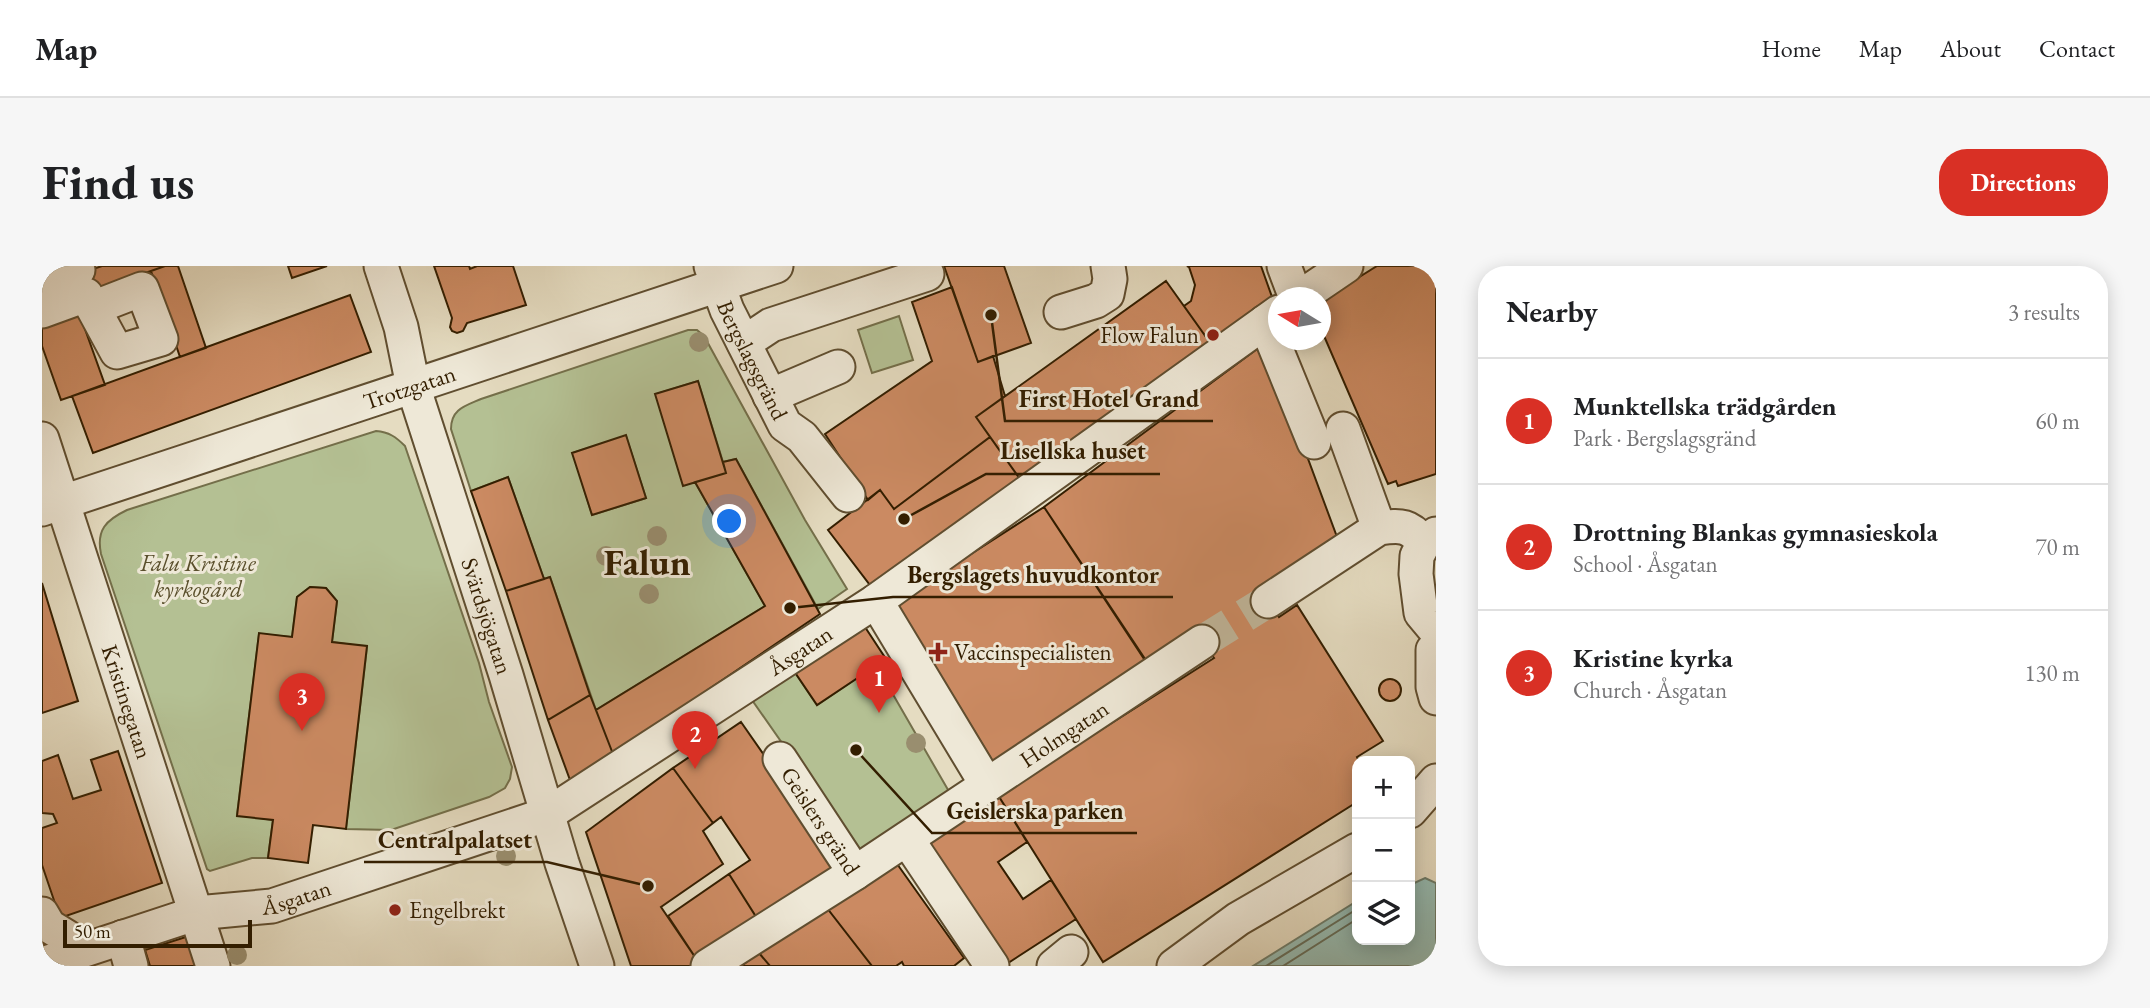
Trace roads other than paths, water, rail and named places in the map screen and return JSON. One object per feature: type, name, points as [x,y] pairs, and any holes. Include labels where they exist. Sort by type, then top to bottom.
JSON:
[{"type":"street","points":[[42,284],[78,270],[77,266]]},
{"type":"street","name":"Svärdsjögatan","points":[[381,266],[401,327],[413,386],[510,687],[574,797],[562,863],[597,966]]},
{"type":"street","name":"Trotzgatan","points":[[52,505],[413,386],[714,276],[776,266]]},
{"type":"street","points":[[1061,312],[1096,301],[1107,294],[1110,279],[1108,266]]},
{"type":"street","points":[[1284,266],[1292,287]]},
{"type":"street","points":[[744,344],[771,325],[927,274]]},
{"type":"street","name":"Bergslagsgränd","points":[[714,276],[744,344],[785,425],[802,437],[848,495]]},
{"type":"street","points":[[42,311],[86,295],[93,308]]},
{"type":"street","name":"Åsgatan","points":[[42,964],[74,954],[127,952],[197,913],[271,906],[574,797],[870,604],[1265,322],[1379,528]]},
{"type":"street","points":[[770,396],[838,367]]},
{"type":"street","name":"Kristinegatan","points":[[42,439],[52,505],[197,913],[213,966]]},
{"type":"street","points":[[1268,601],[1379,528],[1400,526],[1430,539],[1417,555],[1417,595],[1421,613],[1436,631]]},
{"type":"street","points":[[870,604],[987,785]]},
{"type":"street","name":"Holmgatan","points":[[770,927],[1202,642]]},
{"type":"street","points":[[1436,647],[1433,650],[1433,687],[1436,698]]},
{"type":"street","points":[[1415,805],[1436,781]]},
{"type":"street","points":[[1415,825],[1436,810]]},
{"type":"street","points":[[906,839],[985,960]]},
{"type":"street","points":[[1174,966],[1238,919],[1352,853]]},
{"type":"street","points":[[42,914],[49,926],[67,937],[74,954]]},
{"type":"water","points":[[1425,878],[1436,883],[1436,966],[1253,966],[1352,904],[1352,945],[1415,945],[1415,883]]},
{"type":"tunnel","points":[[1202,642],[1268,601]]},
{"type":"place","name":"First Hotel Grand","points":[[991,315]]},
{"type":"place","name":"Flow Falun","points":[[1213,335]]},
{"type":"place","name":"Lisellska huset","points":[[904,519]]},
{"type":"place","name":"Bergslagets huvudkontor","points":[[790,608]]},
{"type":"place","name":"Vaccinspecialisten","points":[[938,652]]},
{"type":"place","name":"Munktellska trädgården","points":[[879,713]]},
{"type":"place","name":"Kristine kyrka","points":[[302,731]]},
{"type":"place","name":"Geislerska parken","points":[[856,750]]},
{"type":"place","name":"Drottning Blankas gymnasieskola","points":[[695,769]]},
{"type":"place","name":"Centralpalatset","points":[[648,886]]},
{"type":"place","name":"Engelbrekt","points":[[395,910]]},
{"type":"district","name":"Falun","points":[[647,562]]},
{"type":"park label","name":"Falu Kristine kyrkogård","points":[[198,576]]}]
